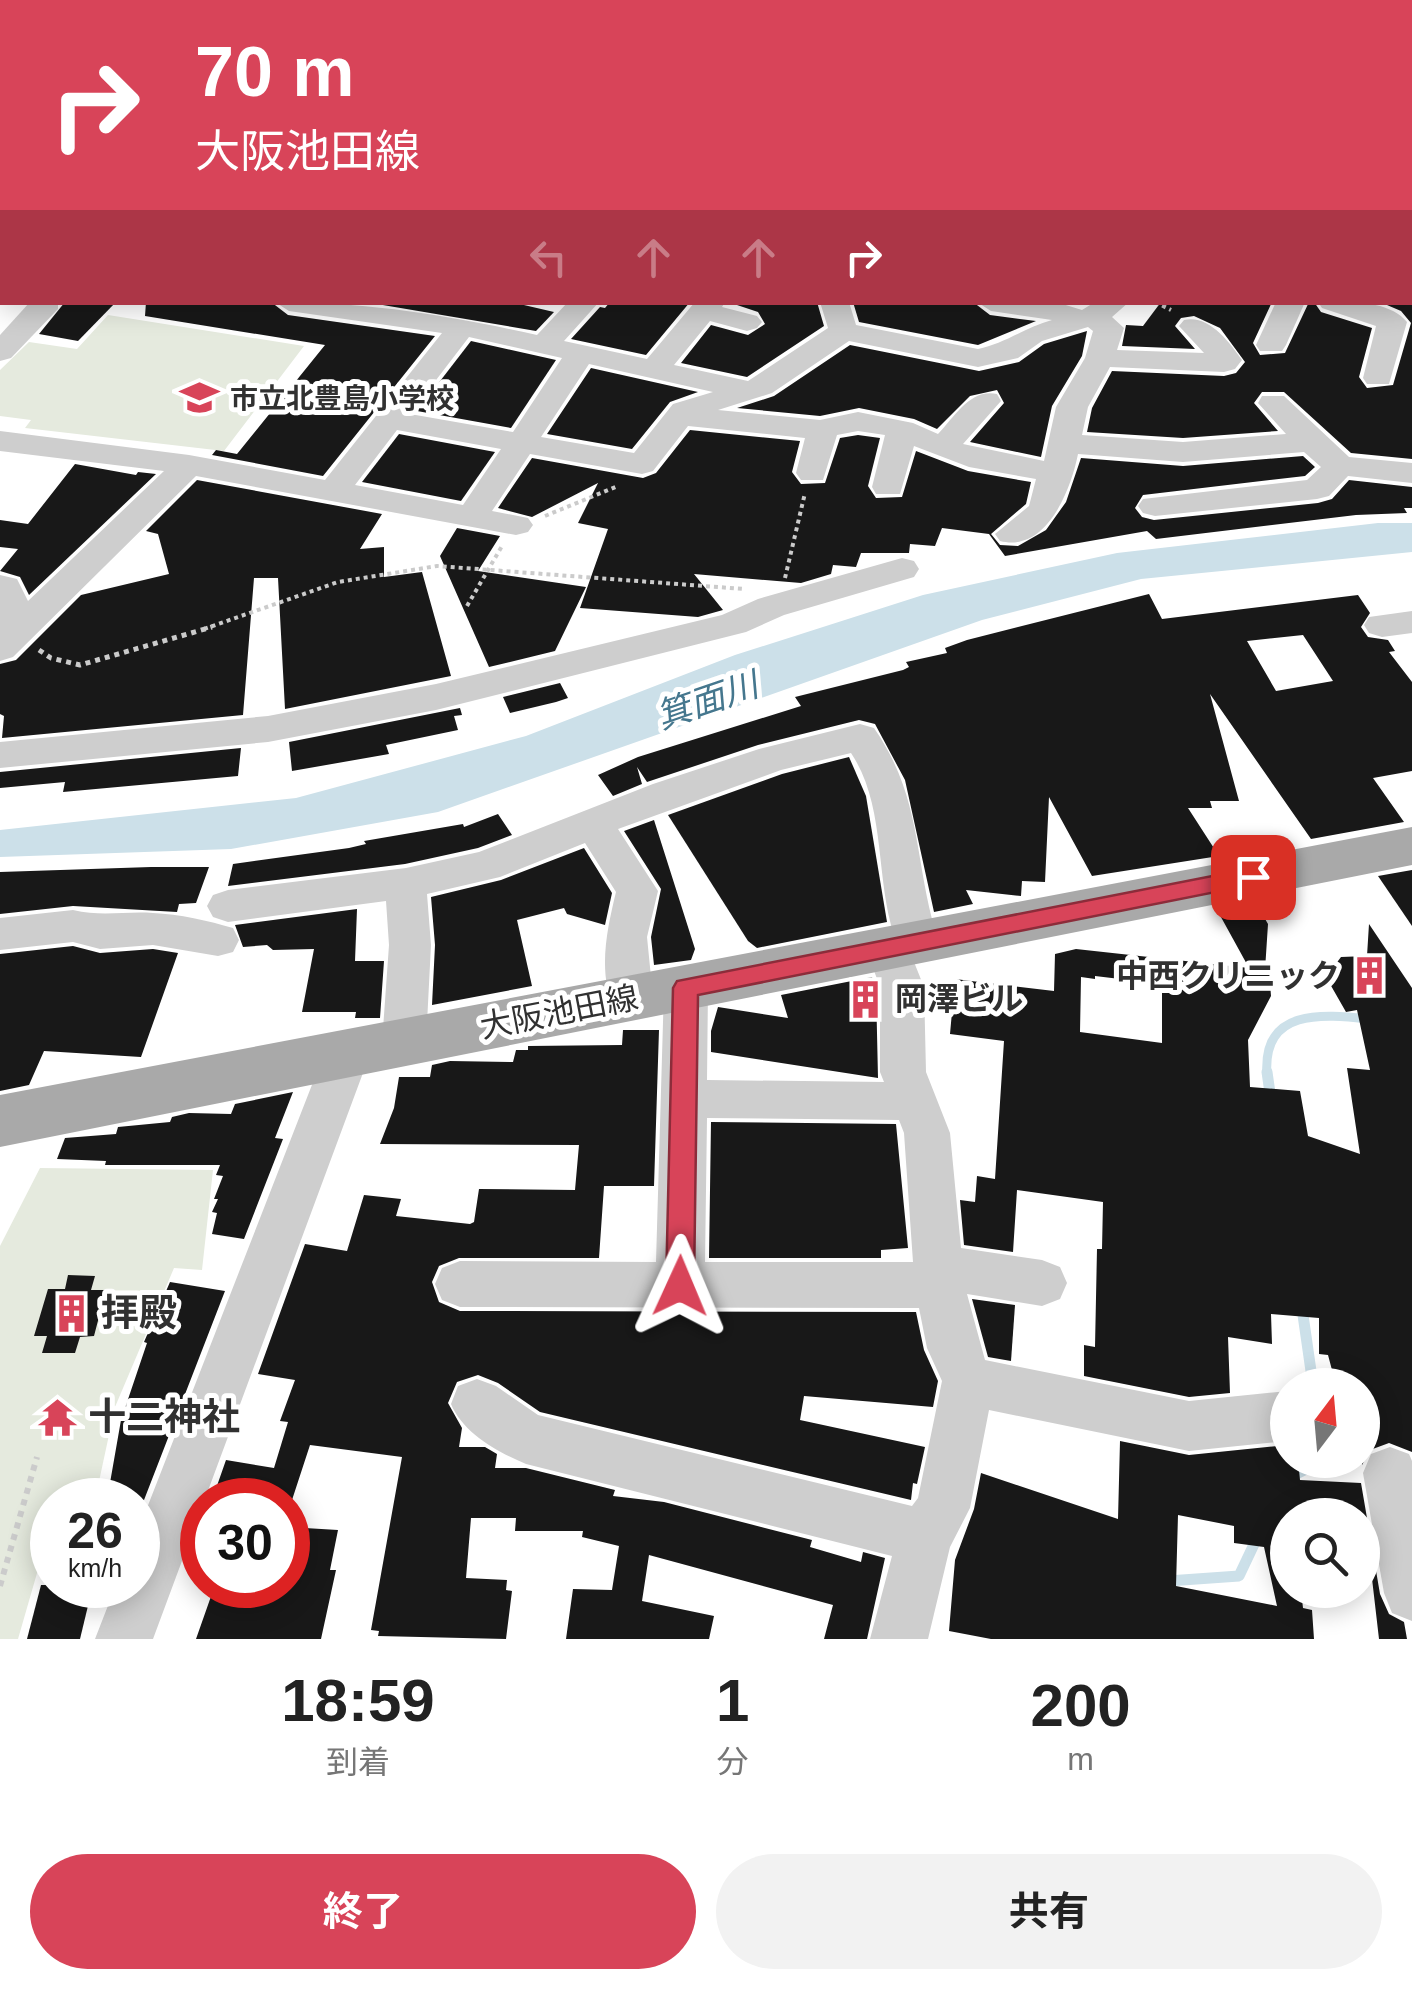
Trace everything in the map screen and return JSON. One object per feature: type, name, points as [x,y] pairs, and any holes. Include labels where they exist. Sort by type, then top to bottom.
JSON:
[{"type":"main road","name":"大阪池田線","points":[[0,1121],[1412,846]]},
{"type":"street","points":[[325,305],[432,312],[462,328],[751,391]]},
{"type":"street","points":[[544,345],[583,305]]},
{"type":"street","points":[[1012,305],[1096,313],[1109,328],[1100,358],[1072,407],[1044,510],[1012,534]]},
{"type":"street","points":[[1271,346],[1290,305]]},
{"type":"street","points":[[1341,305],[1392,322],[1372,377],[1412,382]]},
{"type":"street","points":[[656,369],[708,307],[747,322]]},
{"type":"street","points":[[391,420],[642,464],[684,411],[775,380],[839,316],[978,358],[1007,352],[1032,335],[1096,313]]},
{"type":"street","points":[[0,352],[24,316]]},
{"type":"street","points":[[1100,358],[1224,363],[1226,360],[1194,326]]},
{"type":"street","points":[[334,490],[462,328]]},
{"type":"street","points":[[472,516],[581,353]]},
{"type":"street","points":[[942,448],[986,401]]},
{"type":"street","points":[[1274,402],[1340,466],[1412,473]]},
{"type":"street","points":[[679,416],[823,430],[839,420],[902,430],[973,458],[1060,458],[1311,442]]},
{"type":"street","points":[[812,473],[823,430]]},
{"type":"street","points":[[888,486],[902,430]]},
{"type":"street","points":[[0,441],[189,465],[516,525]]},
{"type":"street","points":[[12,638],[189,465]]},
{"type":"street","points":[[1155,506],[1204,505],[1317,489],[1340,466]]},
{"type":"street","points":[[0,754],[268,729],[436,697],[734,624],[771,607],[902,570]]},
{"type":"street","points":[[0,586],[5,586],[12,638]]},
{"type":"street","points":[[0,934],[74,926],[100,934],[223,924],[486,866],[773,759],[860,737],[879,763],[890,792],[904,910],[903,1072],[927,1133],[940,1276],[953,1348],[968,1381],[943,1508],[925,1537],[898,1639]]},
{"type":"street","points":[[593,823],[637,891],[626,938],[630,998]]},
{"type":"street","points":[[404,1043],[410,945],[406,883]]},
{"type":"street","points":[[680,1286],[686,988]]},
{"type":"street","points":[[124,1639],[347,1054]]},
{"type":"street","points":[[684,1098],[915,1100]]},
{"type":"street","points":[[460,1284],[680,1286],[940,1276],[1042,1283]]},
{"type":"street","points":[[968,1381],[1189,1426],[1270,1418]]},
{"type":"street","points":[[477,1404],[526,1438],[925,1537]]},
{"type":"street","points":[[1390,1473],[1412,1593]]},
{"type":"path","points":[[782,591],[798,532],[796,521],[812,473]]},
{"type":"path","points":[[12,638],[51,658],[80,665],[210,627],[338,582],[436,566],[746,589]]},
{"type":"path","points":[[0,1586],[37,1456]]},
{"type":"shaded area","points":[[108,315],[304,346],[224,451],[25,428],[31,420],[0,416],[0,370],[29,342],[77,349]]},
{"type":"shaded area","name":"十二神社","points":[[40,1168],[213,1170],[202,1270],[174,1268],[115,1407],[100,1478],[30,1478],[30,1597],[18,1639],[0,1639],[0,1246]]},
{"type":"water","name":"箕面川","points":[[1378,523],[1412,523],[1412,552],[1141,579],[982,620],[438,812],[231,849],[0,857],[0,830],[296,798],[526,736],[735,655],[923,595],[1117,553]]},
{"type":"building","points":[[63,305],[113,305],[78,341],[39,334]]},
{"type":"building","points":[[146,305],[275,305],[288,315],[435,336],[323,476],[212,455],[216,450],[237,454],[325,345],[145,316]]},
{"type":"building","points":[[383,305],[524,305],[554,312],[536,331]]},
{"type":"building","points":[[688,305],[646,355],[571,339],[600,307]]},
{"type":"building","points":[[737,305],[818,305],[824,326],[747,377],[681,363],[711,325],[748,335],[765,324],[758,312]]},
{"type":"building","points":[[854,305],[977,305],[990,315],[1036,321],[978,345],[859,322]]},
{"type":"building","points":[[1159,305],[1271,305],[1253,343],[1260,355],[1285,353],[1308,305],[1316,305],[1321,312],[1372,328],[1359,377],[1367,388],[1393,385],[1411,323],[1401,311],[1387,305],[1412,305],[1412,459],[1351,453],[1284,392],[1262,392],[1254,403],[1278,431],[1183,438],[1087,432],[1092,408],[1112,371],[1224,376],[1236,373],[1245,362],[1220,328],[1194,316],[1181,318],[1175,326],[1195,349],[1122,346],[1126,325],[1143,326]]},
{"type":"building","points":[[1087,331],[1082,356],[1052,406],[1041,457],[970,442],[1004,403],[997,390],[970,396],[937,429],[914,419],[859,408],[820,416],[737,408],[774,396],[850,345],[979,371],[1019,362],[1044,344]]},
{"type":"building","points":[[471,341],[556,360],[511,428],[417,411]]},
{"type":"building","points":[[591,368],[698,392],[670,402],[632,449],[547,434]]},
{"type":"building","points":[[690,430],[800,441],[792,472],[801,484],[825,483],[840,438],[880,438],[868,486],[876,498],[902,497],[916,451],[968,471],[1031,482],[1026,504],[991,534],[1000,545],[1018,546],[1046,530],[1066,502],[1081,458],[1183,466],[1303,456],[1315,467],[1305,476],[1143,495],[1135,508],[1142,517],[1154,520],[1318,503],[1332,499],[1349,480],[1412,487],[1412,508],[1404,508],[1407,513],[1356,515],[1156,539],[1147,531],[1005,556],[989,534],[942,528],[935,546],[910,544],[909,553],[861,553],[856,567],[833,565],[831,574],[801,583],[694,574],[723,610],[698,617],[580,608],[608,529],[578,523],[598,483],[532,517],[498,508],[532,458],[643,478],[656,473]]},
{"type":"building","points":[[399,434],[495,452],[461,501],[362,482]]},
{"type":"building","points":[[75,464],[136,475],[156,474],[29,595],[20,577],[0,571],[18,549],[0,547],[0,520],[28,524]]},
{"type":"building","points":[[197,480],[382,514],[360,549],[384,547],[384,577],[422,572],[451,676],[285,709],[278,578],[254,578],[243,715],[2,738],[0,664],[16,660],[81,595],[169,574],[158,534],[146,531]]},
{"type":"building","points":[[457,528],[500,536],[478,571],[586,587],[555,651],[489,667],[440,556]]},
{"type":"building","points":[[1149,594],[1162,619],[1358,595],[1370,613],[1361,627],[1368,637],[1388,640],[1395,651],[1389,652],[1412,682],[1412,771],[1373,778],[1404,822],[1311,839],[1210,694],[1239,801],[1210,801],[1212,808],[1188,808],[1219,856],[1092,876],[1049,797],[1045,882],[1022,881],[1021,896],[966,890],[973,904],[934,912],[905,780],[875,724],[859,720],[758,745],[647,782],[637,767],[642,784],[613,796],[598,775],[638,757],[801,706],[795,697],[903,670],[909,667],[906,662],[947,653],[945,648]],"holes":[[[1303,635],[1333,681],[1276,691],[1247,641]]]},
{"type":"building","points":[[560,683],[568,698],[556,702],[510,713],[503,697]]},
{"type":"building","points":[[460,708],[462,715],[454,716],[458,730],[386,745],[389,754],[292,771],[289,742]]},
{"type":"building","points":[[241,748],[238,776],[63,792],[65,782],[0,788],[0,772]]},
{"type":"building","points":[[849,757],[866,796],[887,922],[757,948],[748,941],[668,815],[782,774]]},
{"type":"building","points":[[498,814],[512,835],[478,848],[405,864],[228,886],[233,864],[349,848],[366,844],[364,841],[463,824],[464,827]]},
{"type":"building","points":[[654,820],[695,949],[691,960],[654,965],[651,937],[661,889],[624,831]]},
{"type":"building","points":[[584,848],[612,893],[605,925],[567,914],[564,908],[517,920],[532,986],[432,1005],[435,945],[431,897],[501,880]]},
{"type":"building","points":[[209,867],[196,903],[179,904],[177,912],[73,906],[0,914],[0,872]]},
{"type":"building","points":[[1412,870],[1412,926],[1378,876]]},
{"type":"building","points":[[1254,900],[1268,924],[1265,970],[1269,970],[1271,996],[1248,1040],[1250,1087],[1300,1091],[1308,1136],[1360,1154],[1347,1068],[1370,1070],[1357,1010],[1346,1012],[1326,977],[1341,957],[1367,956],[1369,924],[1412,988],[1412,1452],[1389,1443],[1380,1446],[1380,1368],[1331,1368],[1328,1355],[1319,1354],[1319,1318],[1271,1314],[1272,1344],[1228,1337],[1230,1393],[1189,1397],[1084,1376],[1084,1345],[1095,1347],[1097,1249],[1102,1249],[1103,1202],[1017,1190],[1013,1252],[964,1245],[960,1200],[975,1202],[977,1176],[995,1179],[1004,1041],[950,1034],[955,979],[1054,991],[1055,954],[1076,949],[1249,968],[1216,908]],"holes":[[[1081,977],[1162,984],[1162,1043],[1080,1032]]]},
{"type":"building","points":[[357,909],[355,961],[384,961],[380,1018],[355,1018],[356,1012],[302,1012],[314,949],[243,947],[235,925]]},
{"type":"building","points":[[73,946],[100,953],[153,949],[178,953],[141,1057],[44,1051],[29,1085],[0,1091],[0,954]]},
{"type":"building","points":[[872,977],[876,988],[878,1078],[711,1052],[711,1031],[718,1007],[788,1018],[781,995]]},
{"type":"building","points":[[623,1030],[659,1030],[654,1186],[604,1186],[599,1258],[459,1258],[439,1266],[432,1282],[439,1302],[460,1311],[916,1312],[924,1350],[938,1381],[933,1407],[804,1396],[800,1420],[925,1447],[911,1500],[540,1412],[498,1383],[478,1375],[457,1382],[448,1403],[462,1428],[459,1447],[485,1447],[497,1454],[495,1468],[526,1468],[615,1490],[613,1496],[664,1502],[812,1540],[810,1547],[861,1562],[863,1552],[885,1558],[867,1639],[824,1639],[833,1605],[649,1555],[642,1601],[714,1616],[709,1639],[566,1639],[573,1589],[612,1590],[619,1546],[582,1537],[583,1531],[515,1531],[516,1518],[471,1518],[466,1578],[507,1580],[506,1590],[512,1591],[506,1639],[378,1636],[379,1631],[371,1630],[402,1457],[310,1445],[299,1478],[220,1478],[226,1460],[274,1468],[288,1422],[280,1421],[295,1380],[258,1374],[305,1244],[347,1251],[364,1195],[401,1199],[396,1216],[470,1224],[474,1222],[479,1189],[575,1190],[579,1145],[380,1144],[394,1108],[399,1077],[430,1077],[432,1065],[450,1061],[513,1062],[516,1050],[528,1050],[528,1046],[622,1045]]},
{"type":"building","points":[[293,1092],[275,1138],[283,1139],[244,1239],[212,1234],[217,1213],[212,1212],[218,1199],[214,1199],[223,1176],[216,1175],[220,1165],[105,1165],[106,1161],[57,1159],[65,1138],[116,1134],[118,1127],[170,1122],[172,1117],[189,1113],[231,1114],[235,1104]]},
{"type":"building","points":[[711,1122],[896,1124],[908,1248],[881,1250],[881,1258],[709,1258]]},
{"type":"building","name":"拝殿","points":[[68,1275],[95,1276],[91,1290],[106,1290],[94,1336],[80,1337],[75,1353],[42,1353],[47,1336],[34,1336],[48,1289],[65,1289]]},
{"type":"building","points":[[170,1282],[225,1291],[153,1478],[111,1478],[121,1420],[147,1343],[144,1342]]},
{"type":"building","points":[[972,1299],[1015,1305],[1011,1361],[988,1357]]},
{"type":"building","points":[[1120,1441],[1189,1455],[1270,1447],[1270,1478],[1361,1483],[1364,1498],[1270,1498],[1270,1574],[1264,1547],[1234,1543],[1234,1526],[1178,1515],[1176,1586],[1270,1605],[1270,1608],[1312,1610],[1314,1639],[991,1639],[949,1631],[955,1560],[974,1509],[981,1473],[1118,1519]]},
{"type":"building","points":[[310,1528],[338,1530],[330,1570],[336,1570],[321,1639],[196,1639],[207,1608],[310,1608]]},
{"type":"building","points":[[1380,1594],[1389,1614],[1404,1622],[1407,1639],[1379,1639],[1375,1608],[1380,1608]]},
{"type":"building","points":[[35,1608],[87,1608],[80,1639],[27,1639]]},
{"type":"waterway","points":[[1267,1073],[1274,1037],[1285,1027],[1315,1017],[1370,1019]]},
{"type":"waterway","points":[[1267,1073],[1271,1100]]},
{"type":"waterway","points":[[1302,1308],[1311,1368]]},
{"type":"waterway","points":[[1168,1581],[1239,1576],[1257,1538]]},
{"type":"place","name":"市立北豊島小学校","points":[[200,398]]},
{"type":"place","name":"中西クリニック","points":[[1370,976]]},
{"type":"place","name":"岡澤ビル","points":[[865,999]]},
{"type":"place","name":"拝殿","points":[[71,1313]]},
{"type":"place","name":"十二神社","points":[[58,1417]]},
{"type":"route","points":[[680,1286],[686,988],[1253,877]]}]
